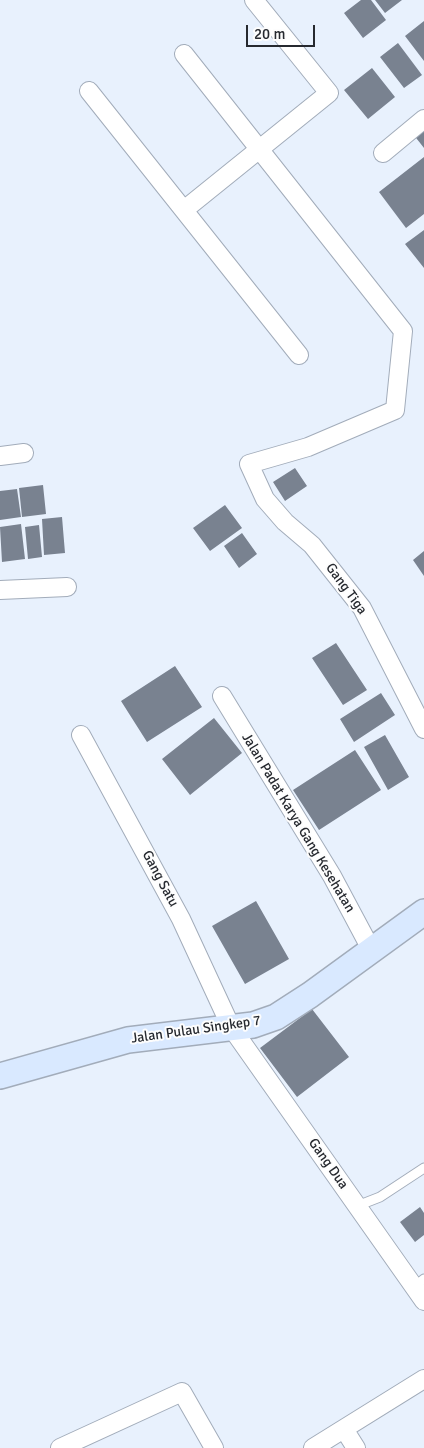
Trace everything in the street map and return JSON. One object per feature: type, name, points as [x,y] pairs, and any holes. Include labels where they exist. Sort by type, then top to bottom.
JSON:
[{"type":"street","points":[[184,210],[329,93],[254,0]]},
{"type":"street","points":[[184,54],[259,149]]},
{"type":"street","points":[[89,90],[298,356]]},
{"type":"street","points":[[383,152],[424,120]]},
{"type":"street","name":"Gang Tiga","points":[[259,149],[403,331],[395,410],[308,447],[249,464],[265,499],[285,522],[312,545],[362,608],[424,729]]},
{"type":"street","points":[[0,456],[24,453]]},
{"type":"street","points":[[0,590],[67,587]]},
{"type":"street","name":"Jalan Padat Karya Gang Kesehatan","points":[[222,696],[332,876],[372,951]]},
{"type":"street","name":"Gang Satu","points":[[81,735],[181,919],[231,1027]]},
{"type":"street","name":"Jalan Pulau Singkep 7","points":[[0,1076],[128,1040],[253,1025],[276,1017],[372,951],[424,912]]},
{"type":"street","name":"Gang Dua","points":[[231,1027],[357,1206],[421,1289]]},
{"type":"street","points":[[313,1448],[424,1379]]},
{"type":"street","points":[[60,1448],[182,1392],[214,1448]]},
{"type":"street","points":[[344,1429],[356,1448]]},
{"type":"lane","points":[[357,1206],[380,1196],[424,1168]]},
{"type":"building","points":[[361,0],[371,0],[386,20],[363,38],[344,13]]},
{"type":"building","points":[[375,0],[402,0],[385,13]]},
{"type":"building","points":[[424,21],[424,61],[405,36]]},
{"type":"building","points":[[398,43],[422,75],[404,88],[380,57]]},
{"type":"building","points":[[372,68],[395,97],[368,119],[344,90]]},
{"type":"building","points":[[424,126],[424,148],[413,134]]},
{"type":"building","points":[[424,157],[424,214],[406,228],[379,192]]},
{"type":"building","points":[[424,230],[424,268],[405,244]]},
{"type":"building","points":[[295,468],[307,486],[285,501],[273,482]]},
{"type":"building","points":[[43,485],[46,514],[22,517],[19,488]]},
{"type":"building","points":[[17,489],[21,517],[0,520],[0,491]]},
{"type":"building","points":[[225,505],[242,528],[210,551],[193,528]]},
{"type":"building","points":[[62,517],[65,553],[44,555],[42,519]]},
{"type":"building","points":[[21,524],[25,559],[2,562],[0,527]]},
{"type":"building","points":[[39,525],[42,557],[28,559],[25,527]]},
{"type":"building","points":[[242,533],[257,554],[239,568],[224,546]]},
{"type":"building","points":[[424,551],[424,576],[413,560]]},
{"type":"building","points":[[336,643],[367,690],[343,705],[312,658]]},
{"type":"building","points":[[175,666],[202,707],[147,742],[121,701]]},
{"type":"building","points":[[381,693],[395,715],[354,742],[340,719]]},
{"type":"building","points":[[214,718],[242,753],[190,795],[162,759]]},
{"type":"building","points":[[385,735],[409,777],[388,790],[364,747]]},
{"type":"building","points":[[355,750],[381,790],[319,830],[293,790]]},
{"type":"building","points":[[256,901],[289,959],[245,984],[212,926]]},
{"type":"building","points":[[312,1009],[349,1057],[297,1097],[260,1048]]},
{"type":"building","points":[[420,1207],[424,1213],[424,1235],[415,1242],[400,1222]]}]
